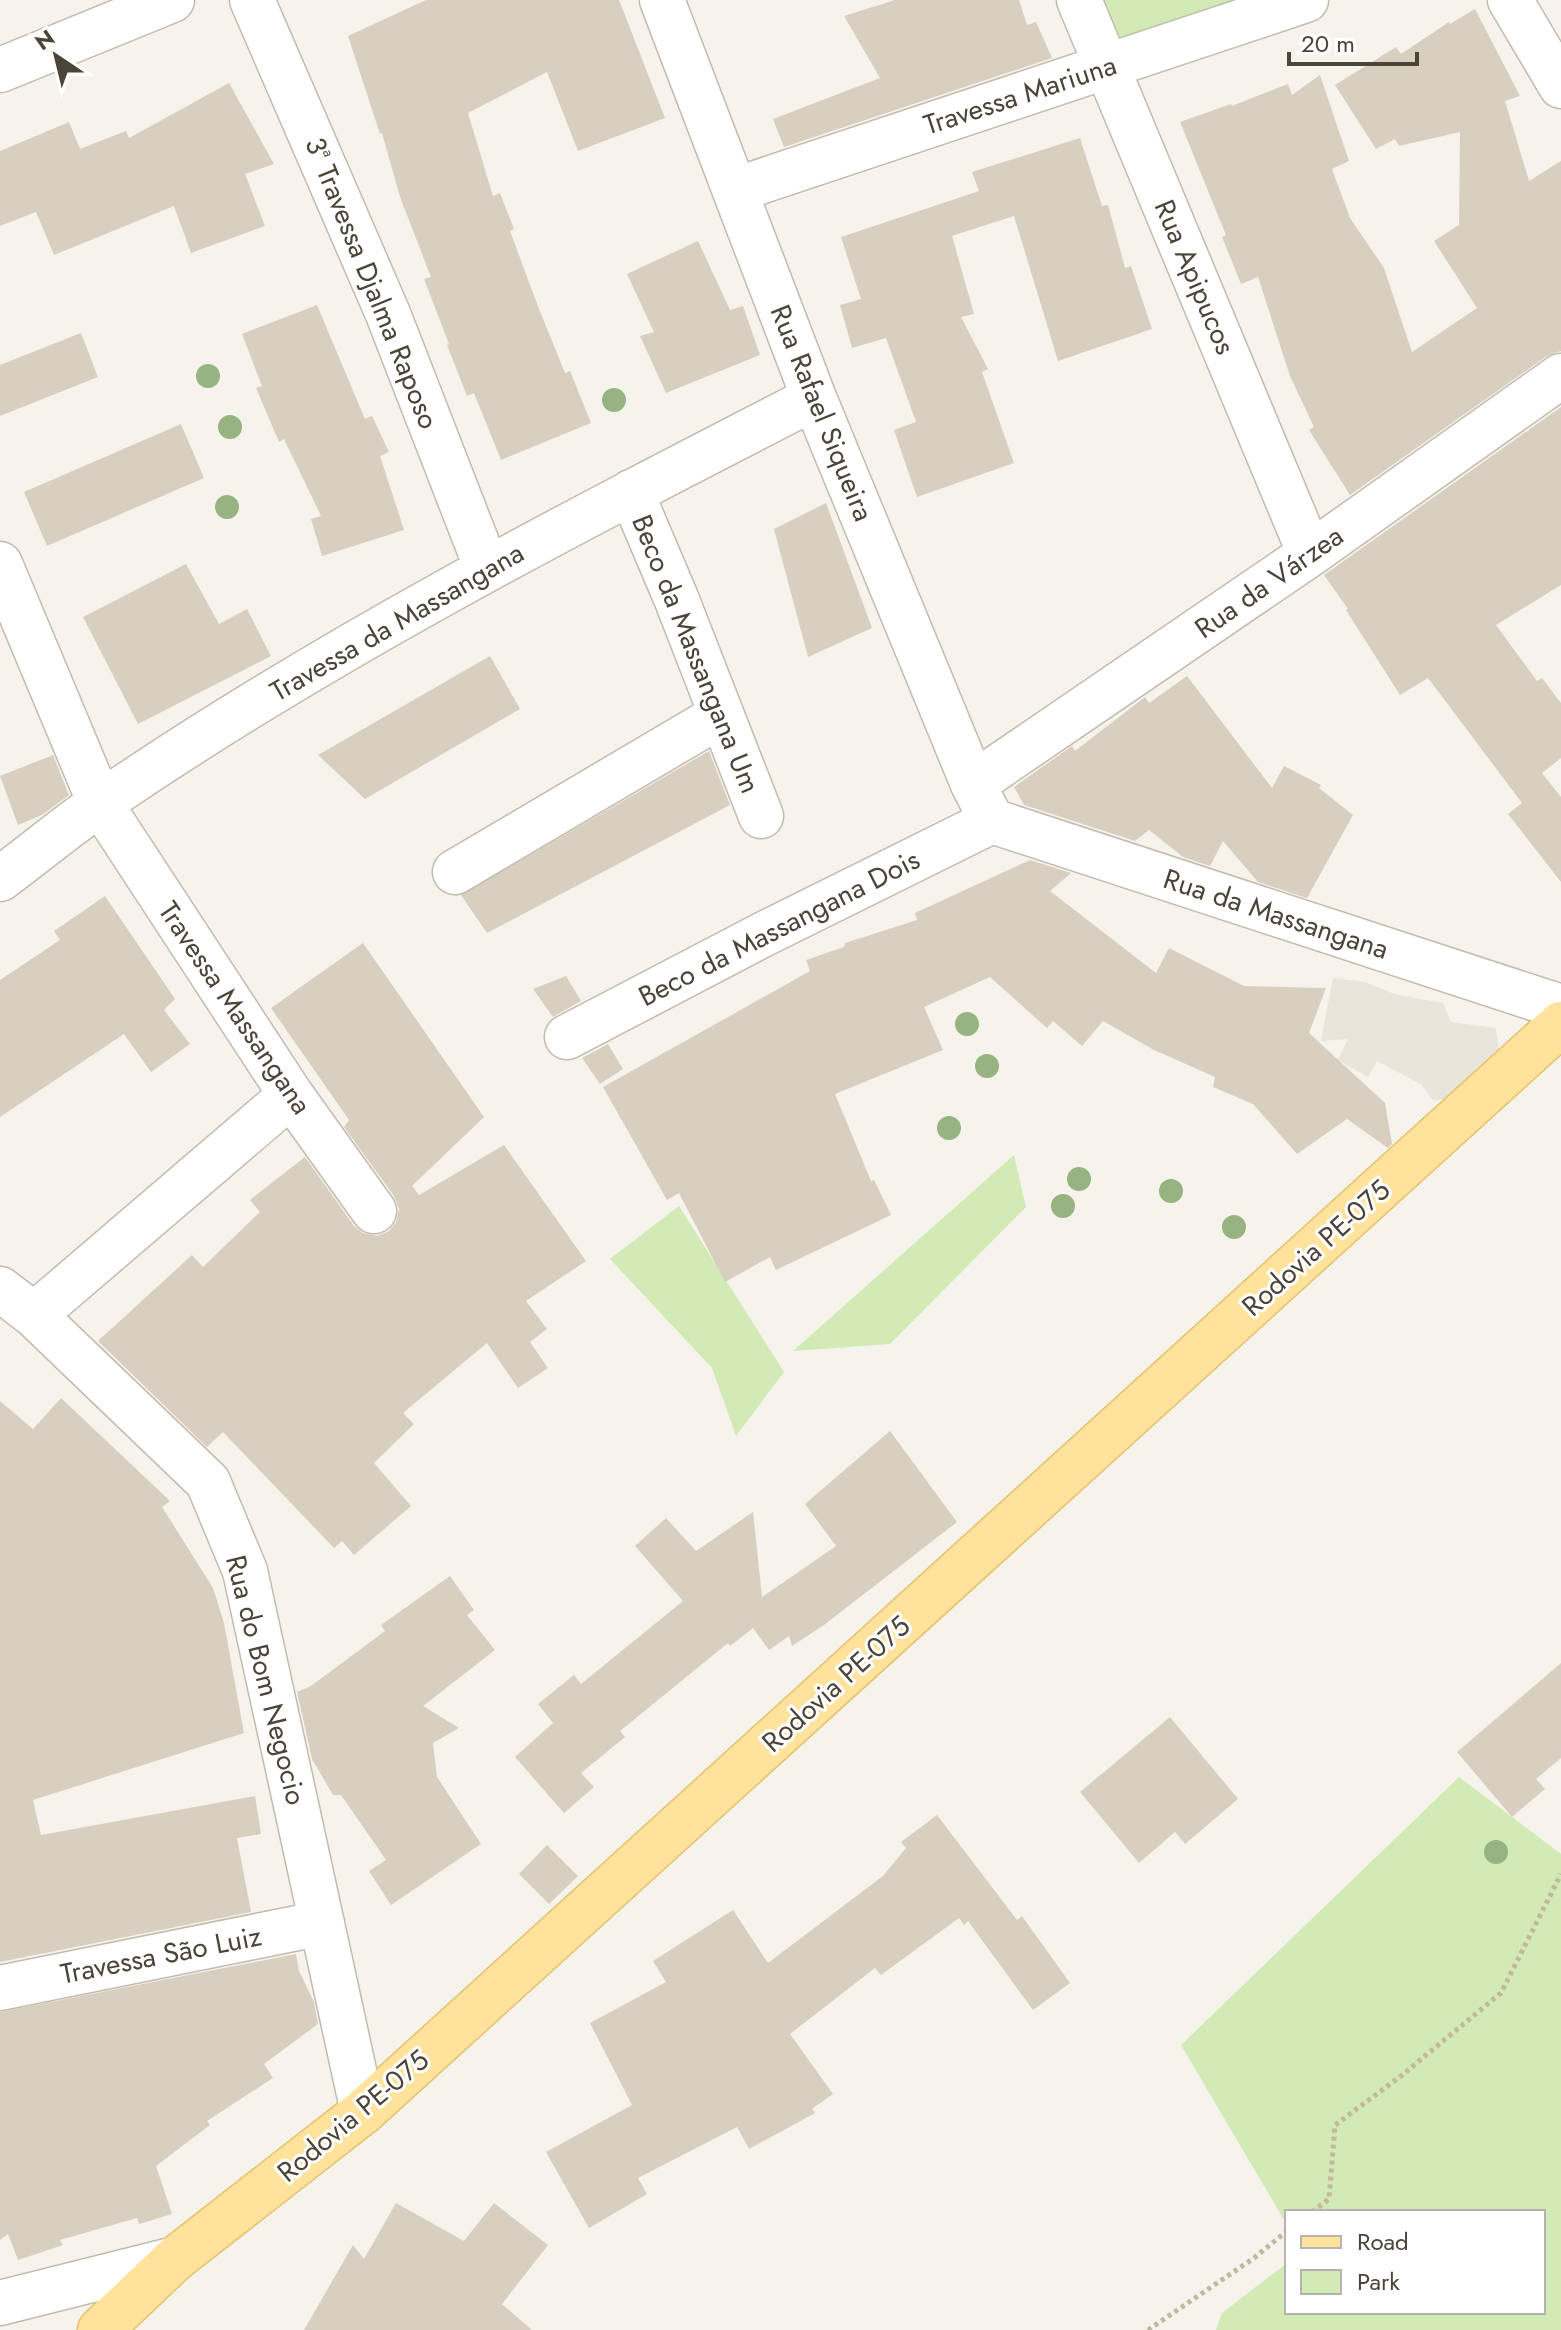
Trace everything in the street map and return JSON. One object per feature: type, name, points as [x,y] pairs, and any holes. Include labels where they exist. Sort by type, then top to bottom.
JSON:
[{"type":"main road","name":"Rodovia PE-075","points":[[100,2330],[175,2259],[363,2112],[1561,1024]]},
{"type":"street","points":[[0,70],[172,0]]},
{"type":"street","name":"3ª Travessa Djalma Raposo","points":[[252,0],[388,314],[487,569]]},
{"type":"street","name":"Rua Rafael Siqueira","points":[[662,0],[814,398],[983,803]]},
{"type":"street","name":"Rua Apipucos","points":[[1079,0],[1310,554]]},
{"type":"street","name":"Travessa Mariuna","points":[[735,190],[1306,0]]},
{"type":"street","points":[[1510,0],[1561,86]]},
{"type":"street","name":"Rua da Várzea","points":[[983,803],[1310,554],[1561,376]]},
{"type":"street","name":"Travessa da Massangana","points":[[0,879],[100,803],[291,680],[487,569],[814,398]]},
{"type":"street","name":"Beco da Massangana Um","points":[[631,492],[761,816]]},
{"type":"street","name":"Travessa Massangana","points":[[0,564],[100,803],[291,1095],[374,1211]]},
{"type":"street","points":[[455,872],[721,715]]},
{"type":"street","name":"Rua da Massangana","points":[[983,803],[1561,1007]]},
{"type":"street","name":"Beco da Massangana Dois","points":[[567,1037],[764,934],[983,803]]},
{"type":"street","points":[[34,1315],[291,1095]]},
{"type":"street","name":"Rua do Bom Negocio","points":[[0,1289],[34,1315],[208,1482],[245,1571],[363,2112]]},
{"type":"street","name":"Travessa São Luiz","points":[[0,1988],[322,1923]]},
{"type":"street","points":[[0,2303],[175,2259]]},
{"type":"path","points":[[1315,2210],[1329,2199],[1335,2125],[1401,2076],[1501,1993],[1561,1874]]},
{"type":"path","points":[[1148,2330],[1254,2258],[1285,2233]]},
{"type":"shaded area","points":[[1333,978],[1365,982],[1394,994],[1443,1003],[1451,1022],[1496,1028],[1499,1053],[1458,1099],[1433,1100],[1422,1085],[1377,1061],[1368,1077],[1338,1060],[1348,1039],[1321,1041]]},
{"type":"green space","points":[[1101,0],[1250,0],[1132,41],[1120,37]]},
{"type":"green space","points":[[1014,1155],[1026,1207],[890,1344],[793,1351]]},
{"type":"green space","points":[[679,1206],[784,1372],[736,1436],[712,1368],[610,1259]]},
{"type":"green space","points":[[1459,1777],[1561,1854],[1561,2330],[1216,2330],[1222,2313],[1285,2265],[1285,2314],[1545,2314],[1545,2210],[1285,2210],[1285,2222],[1181,2045]]},
{"type":"building","points":[[426,0],[619,0],[665,118],[578,151],[547,72],[468,113],[493,196],[500,193],[514,229],[510,231],[539,309],[565,373],[570,371],[591,423],[501,460],[474,393],[467,396],[447,345],[424,279],[431,277],[400,197],[382,133],[348,36]]},
{"type":"building","points":[[895,0],[1019,0],[1027,25],[1036,22],[1052,58],[784,147],[773,119],[880,78],[844,16]]},
{"type":"building","points":[[1475,9],[1520,96],[1505,101],[1529,181],[1561,161],[1561,351],[1547,356],[1350,495],[1309,430],[1314,427],[1290,376],[1258,277],[1241,284],[1222,237],[1226,235],[1180,122],[1288,84],[1292,95],[1320,75],[1349,161],[1332,169],[1350,218],[1384,268],[1412,352],[1477,308],[1434,241],[1459,225],[1460,132],[1399,146],[1395,139],[1376,149],[1335,85],[1396,47],[1401,54],[1449,22]]},
{"type":"building","points":[[229,83],[274,164],[245,174],[265,226],[191,253],[174,206],[54,255],[36,212],[0,226],[0,151],[69,122],[80,149],[126,131],[129,138]]},
{"type":"building","points":[[1080,138],[1102,206],[1108,205],[1125,268],[1131,266],[1152,329],[1058,361],[1014,216],[952,236],[974,314],[961,317],[988,369],[982,372],[1014,463],[917,497],[894,430],[916,422],[886,338],[852,348],[840,305],[861,299],[841,237],[979,191],[972,172]]},
{"type":"building","points":[[698,241],[730,310],[743,306],[760,355],[666,393],[640,336],[654,332],[627,274]]},
{"type":"building","points":[[317,305],[365,419],[372,416],[389,452],[380,456],[404,530],[322,556],[311,519],[321,516],[284,439],[279,442],[256,388],[262,386],[242,334]]},
{"type":"building","points":[[81,333],[98,377],[0,416],[0,365]]},
{"type":"building","points":[[1561,407],[1561,585],[1496,625],[1537,681],[1542,678],[1561,703],[1561,758],[1542,773],[1561,797],[1561,882],[1508,814],[1522,803],[1428,678],[1400,695],[1324,575]]},
{"type":"building","points":[[181,424],[204,478],[47,546],[24,492]]},
{"type":"building","points":[[826,503],[872,628],[808,657],[774,529]]},
{"type":"building","points":[[186,564],[219,624],[247,609],[271,656],[138,724],[83,617]]},
{"type":"building","points":[[490,656],[520,709],[365,799],[318,755]]},
{"type":"building","points":[[1187,676],[1272,788],[1284,766],[1321,785],[1319,788],[1353,815],[1307,898],[1258,882],[1223,841],[1210,866],[1183,857],[1149,830],[1135,841],[1024,805],[1014,787],[1072,746],[1075,751],[1145,697],[1149,703]]},
{"type":"building","points":[[709,751],[730,805],[487,933],[461,895]]},
{"type":"building","points":[[53,755],[69,795],[42,815],[18,825],[0,776]]},
{"type":"building","points":[[1030,860],[1071,873],[1050,891],[1156,973],[1169,948],[1244,986],[1326,988],[1309,1033],[1385,1103],[1392,1144],[1388,1148],[1347,1119],[1297,1154],[1253,1104],[1213,1087],[1215,1077],[1154,1050],[1103,1021],[1082,1046],[1053,1021],[1047,1028],[990,977],[924,1007],[943,1050],[835,1094],[871,1181],[874,1180],[891,1215],[776,1270],[770,1257],[725,1282],[679,1193],[667,1200],[603,1087],[810,971],[806,960],[844,947],[845,943],[917,920],[915,913]]},
{"type":"building","points":[[105,896],[175,999],[164,1010],[190,1044],[151,1072],[124,1034],[0,1117],[0,980],[60,940],[54,931]]},
{"type":"building","points":[[363,943],[484,1117],[412,1186],[419,1195],[504,1145],[586,1261],[526,1301],[547,1329],[530,1342],[548,1368],[518,1388],[487,1343],[403,1413],[414,1424],[374,1463],[411,1506],[354,1555],[342,1541],[334,1548],[223,1432],[207,1447],[98,1341],[192,1255],[203,1267],[260,1212],[250,1200],[305,1157],[354,1226],[363,1233],[377,1236],[389,1231],[396,1222],[399,1209],[394,1196],[344,1127],[349,1120],[271,1008]]},
{"type":"building","points":[[566,976],[581,1001],[553,1017],[533,989]]},
{"type":"building","points":[[608,1044],[623,1069],[600,1084],[582,1058]]},
{"type":"building","points":[[61,1398],[170,1501],[162,1507],[213,1588],[224,1623],[244,1733],[33,1800],[41,1835],[255,1796],[261,1834],[237,1838],[251,1912],[0,1962],[0,1401],[33,1429]]},
{"type":"building","points":[[890,1431],[957,1522],[824,1625],[792,1646],[789,1636],[769,1650],[753,1628],[730,1646],[728,1643],[620,1731],[625,1737],[581,1773],[594,1787],[564,1813],[515,1757],[553,1723],[538,1704],[574,1675],[581,1684],[683,1601],[635,1546],[666,1518],[696,1551],[753,1512],[762,1597],[836,1546],[805,1504]]},
{"type":"building","points":[[450,1576],[474,1610],[467,1615],[495,1650],[423,1706],[459,1728],[433,1743],[437,1777],[481,1844],[391,1905],[369,1871],[386,1860],[341,1795],[333,1795],[312,1759],[297,1692],[311,1686],[385,1631],[381,1625]]},
{"type":"building","points":[[1561,1663],[1561,1758],[1536,1779],[1545,1789],[1512,1817],[1457,1752]]},
{"type":"building","points":[[1170,1717],[1238,1799],[1185,1844],[1175,1832],[1139,1863],[1080,1792]]},
{"type":"building","points":[[937,1815],[1017,1920],[1022,1916],[1070,1983],[1033,2010],[968,1921],[964,1925],[959,1918],[881,1975],[875,1968],[790,2034],[833,2094],[812,2109],[815,2113],[749,2149],[737,2127],[638,2178],[647,2194],[589,2228],[546,2152],[632,2105],[590,2023],[666,1982],[653,1961],[733,1910],[768,1963],[883,1876],[906,1848],[901,1842]]},
{"type":"building","points":[[547,1845],[578,1876],[549,1904],[519,1874]]},
{"type":"building","points":[[296,1954],[299,1971],[314,2002],[318,2024],[264,2064],[273,2078],[207,2121],[210,2125],[156,2166],[172,2214],[139,2224],[137,2218],[60,2240],[63,2245],[18,2260],[8,2234],[0,2240],[0,2012]]},
{"type":"building","points":[[396,2203],[464,2241],[494,2203],[548,2245],[502,2304],[532,2330],[304,2330],[353,2245],[364,2259]]}]
